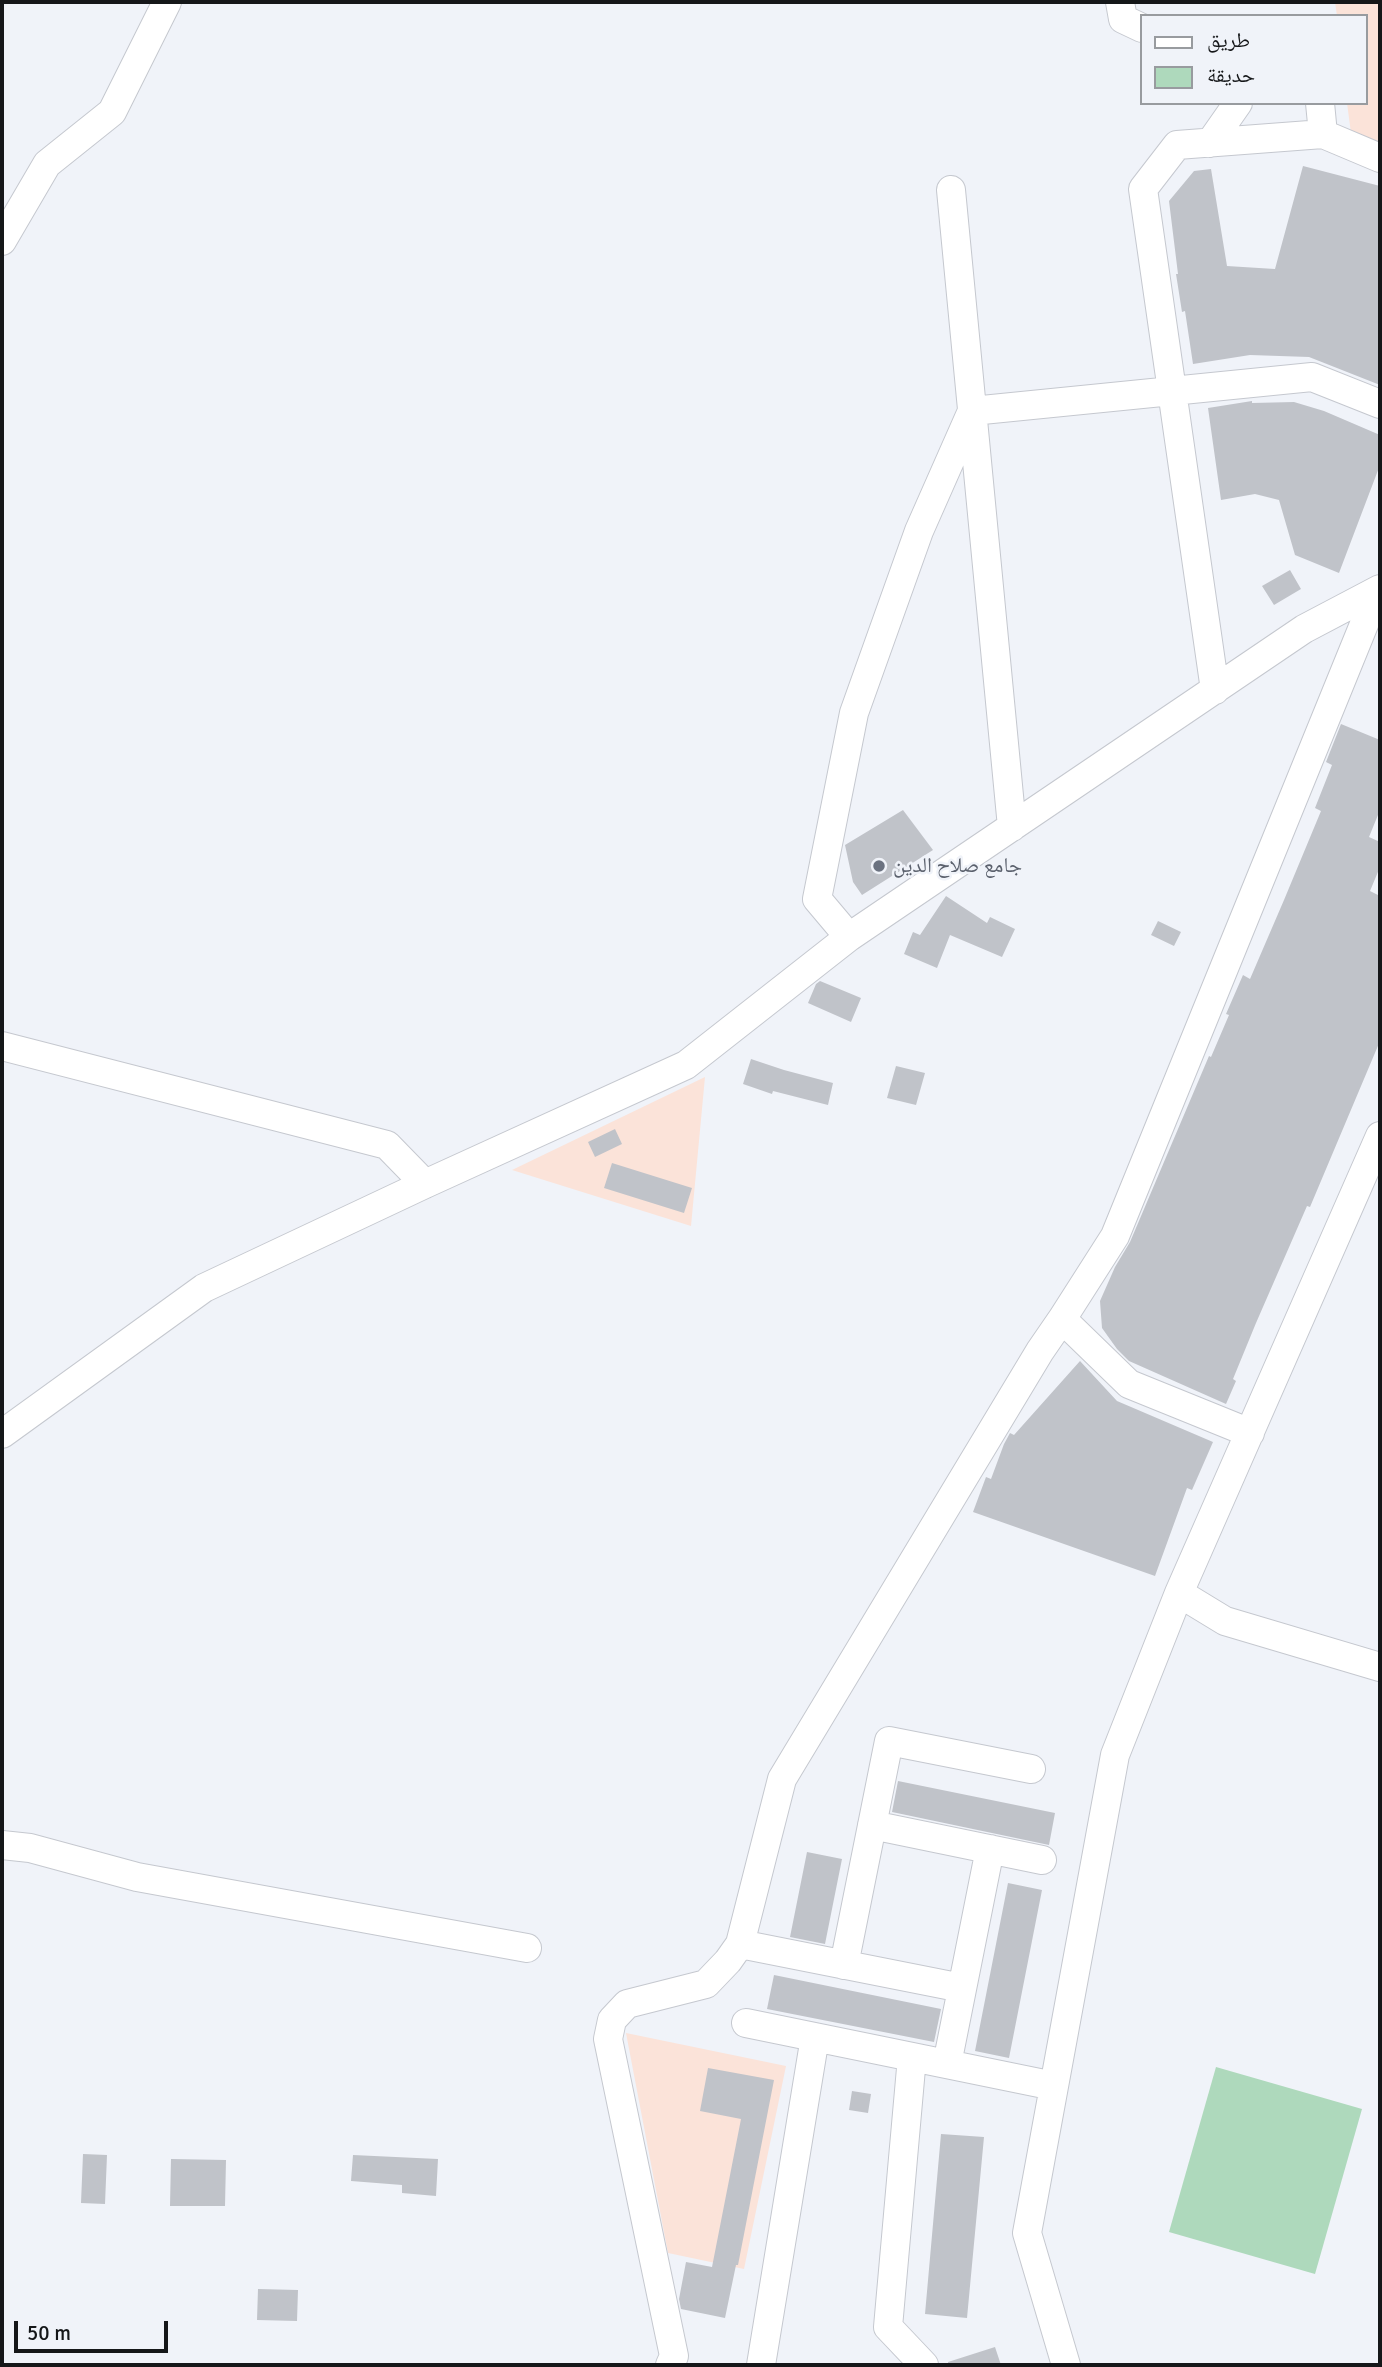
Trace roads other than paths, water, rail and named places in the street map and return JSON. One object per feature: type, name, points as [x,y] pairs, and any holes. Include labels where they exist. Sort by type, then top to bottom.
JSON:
[{"type":"street","points":[[2,241],[47,164],[112,112],[167,2]]},
{"type":"street","points":[[1120,2],[1123,19],[1140,28]]},
{"type":"street","points":[[1210,143],[1237,105]]},
{"type":"street","points":[[1320,105],[1323,134]]},
{"type":"street","points":[[1215,690],[1143,189],[1177,145],[1323,134],[1380,158]]},
{"type":"street","points":[[951,190],[1012,827]]},
{"type":"street","points":[[972,411],[1312,377],[1380,404]]},
{"type":"street","points":[[849,937],[817,899],[854,713],[919,531],[972,411]]},
{"type":"street","points":[[2,1434],[204,1288],[686,1065],[849,937],[1304,629],[1379,590]]},
{"type":"street","points":[[670,2365],[674,2356],[608,2039],[612,2020],[627,2004],[706,1984],[740,1944],[782,1779],[1040,1351],[1115,1236],[1379,590]]},
{"type":"street","points":[[2,1046],[387,1145],[425,1184]]},
{"type":"street","points":[[1066,2365],[1027,2233],[1115,1755],[1179,1593],[1380,1136]]},
{"type":"street","points":[[1062,1319],[1129,1384],[1250,1433]]},
{"type":"street","points":[[1179,1593],[1225,1621],[1380,1667]]},
{"type":"street","points":[[844,1965],[889,1741],[1031,1769]]},
{"type":"street","points":[[872,1825],[1042,1860]]},
{"type":"street","points":[[2,1845],[30,1848],[150,1879],[527,1948]]},
{"type":"street","points":[[947,2064],[990,1849]]},
{"type":"street","points":[[740,1944],[962,1988]]},
{"type":"street","points":[[746,2024],[1054,2086]]},
{"type":"street","points":[[761,2365],[815,2037]]},
{"type":"street","points":[[912,2057],[888,2327],[924,2365]]},
{"type":"place","name":"جامع صلاح الدين","points":[[879,866]]}]
